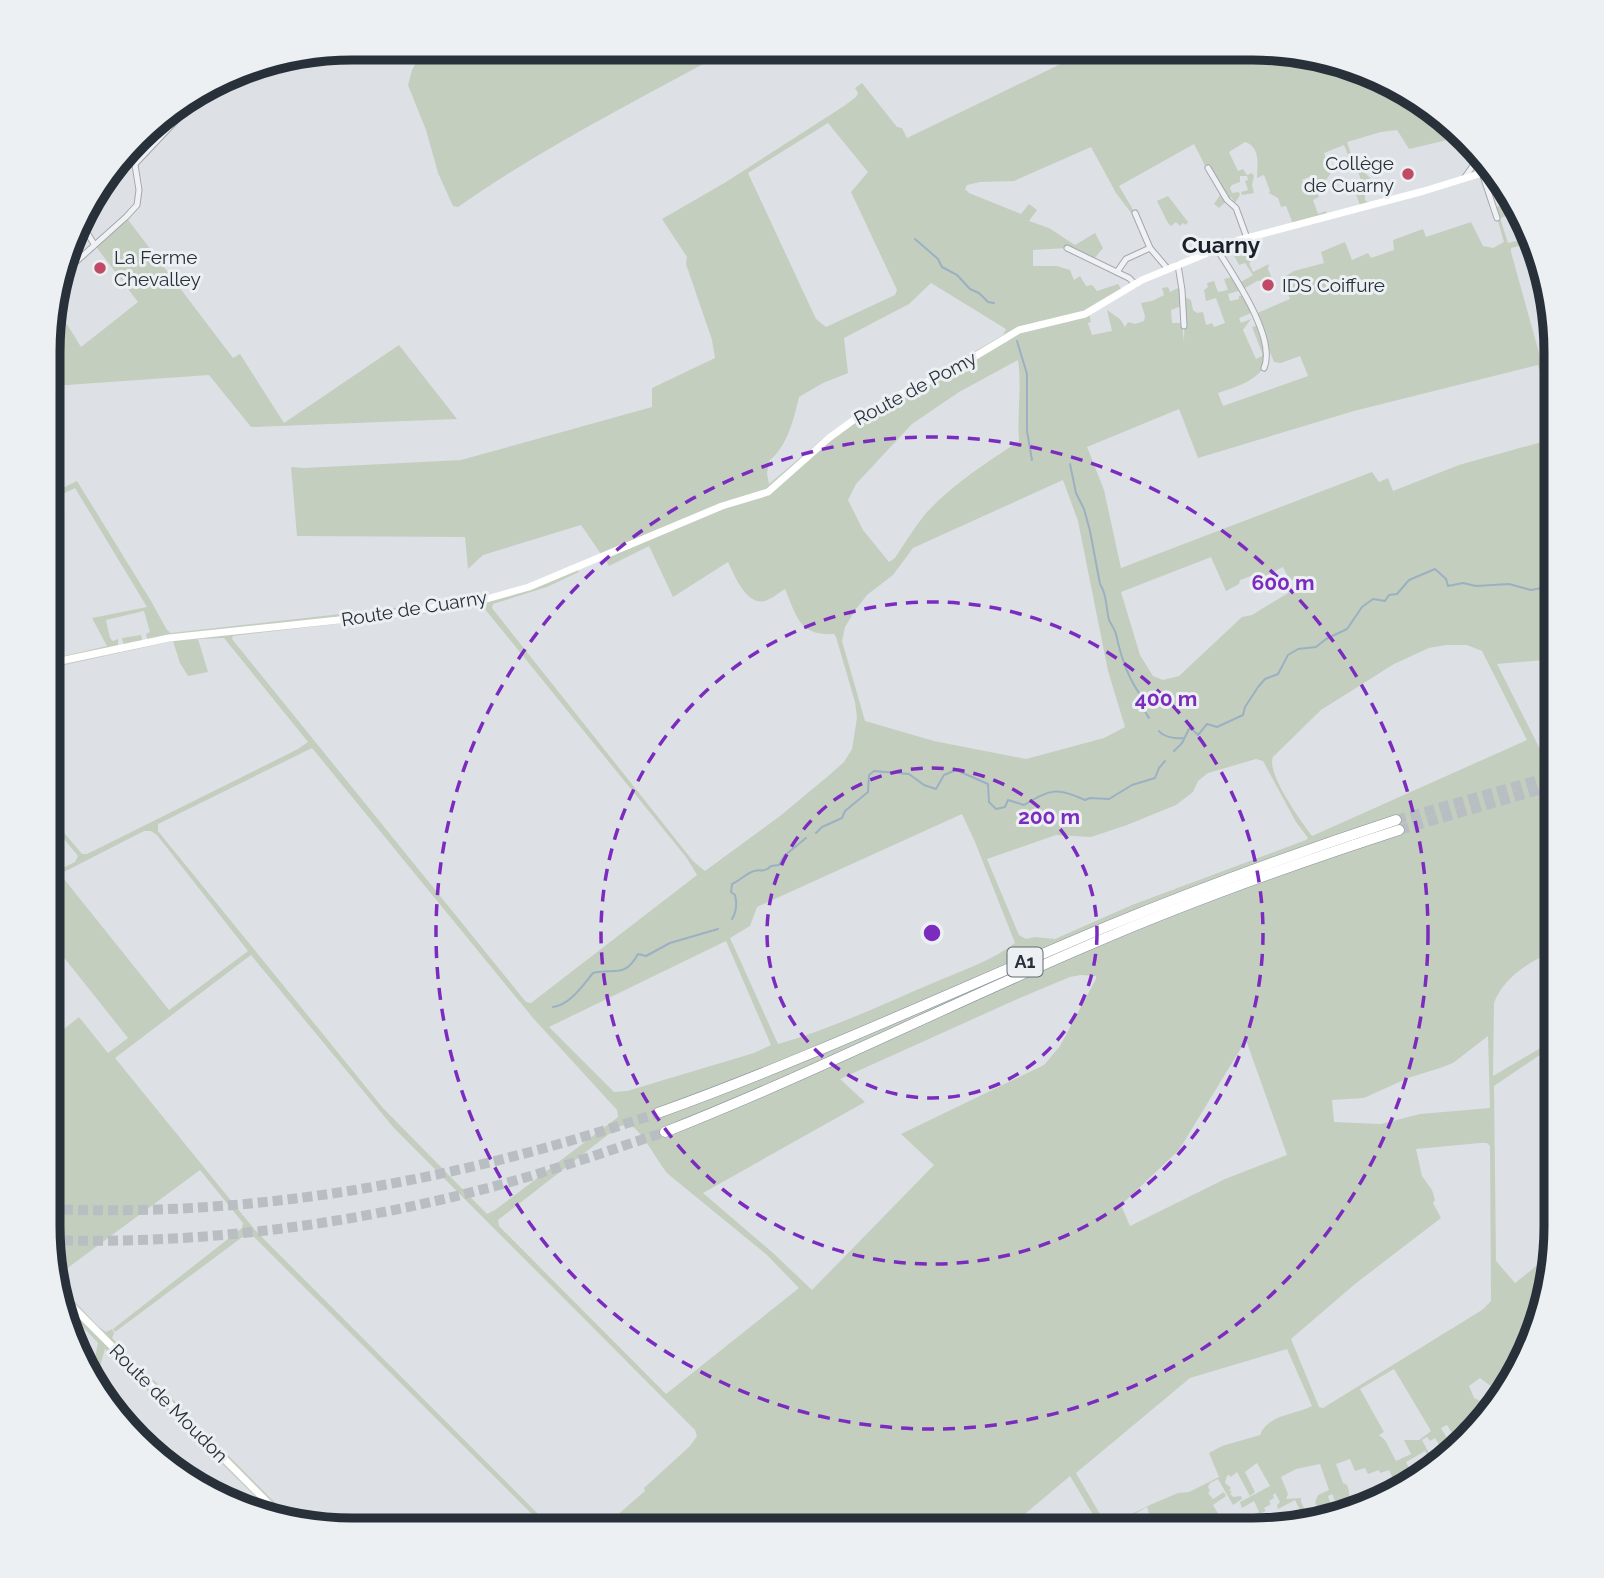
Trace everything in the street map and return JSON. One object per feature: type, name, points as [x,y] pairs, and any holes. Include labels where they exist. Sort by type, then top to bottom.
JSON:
[{"type":"highway","name":"A1","points":[[658,1114],[805,1057],[1167,902],[1273,862],[1397,825],[1137,925],[793,1079],[665,1132]]},
{"type":"street","points":[[135,164],[182,114]]},
{"type":"street","points":[[73,264],[126,218],[138,202],[139,190],[134,157]]},
{"type":"street","points":[[1463,179],[1474,162]]},
{"type":"street","points":[[1208,168],[1227,200],[1236,208],[1247,238]]},
{"type":"street","name":"Route de Pomy","points":[[761,495],[776,486],[829,438],[855,419],[954,369],[1013,333],[1085,314],[1167,268],[1247,238],[1424,191],[1483,172]]},
{"type":"street","points":[[1485,175],[1497,218]]},
{"type":"street","points":[[1135,213],[1150,248],[1167,268]]},
{"type":"street","points":[[86,231],[94,244]]},
{"type":"street","points":[[1067,247],[1135,284]]},
{"type":"street","points":[[1117,272],[1124,260],[1150,248]]},
{"type":"street","points":[[1217,249],[1245,296],[1263,338],[1268,355],[1264,368]]},
{"type":"street","points":[[1178,265],[1184,326]]},
{"type":"street","name":"Route de Cuarny","points":[[60,661],[169,638],[386,615],[483,600],[549,580],[722,506],[761,495]]},
{"type":"street","name":"Route de Moudon","points":[[70,1304],[273,1508]]},
{"type":"green space","points":[[418,60],[711,60],[557,144],[458,207],[453,206],[438,173],[426,130],[408,85]]},
{"type":"green space","points":[[1069,60],[1272,60],[1328,69],[1364,82],[1399,99],[1445,132],[1452,139],[1409,149],[1397,130],[1347,142],[1354,163],[1362,162],[1364,172],[1370,178],[1369,187],[1365,189],[1365,200],[1369,203],[1360,205],[1355,192],[1358,190],[1356,183],[1361,181],[1344,145],[1324,153],[1331,173],[1325,181],[1316,184],[1314,175],[1302,180],[1306,190],[1315,187],[1319,197],[1313,200],[1318,214],[1326,211],[1327,215],[1293,224],[1286,206],[1281,207],[1278,198],[1269,193],[1264,175],[1257,178],[1256,152],[1245,142],[1229,152],[1238,171],[1243,169],[1247,175],[1252,173],[1254,176],[1254,193],[1242,195],[1241,192],[1248,190],[1245,181],[1248,180],[1247,176],[1240,176],[1240,182],[1230,188],[1232,193],[1239,192],[1240,195],[1235,203],[1231,197],[1219,208],[1214,204],[1220,195],[1194,144],[1119,186],[1135,213],[1132,214],[1116,193],[1091,147],[1014,181],[967,185],[965,189],[969,193],[1021,214],[1029,204],[1037,210],[1029,221],[1049,228],[1075,245],[1095,233],[1103,248],[1093,260],[1067,248],[1033,250],[1033,266],[1057,266],[1070,270],[1074,280],[1080,276],[1086,286],[1092,285],[1097,291],[1118,284],[1123,292],[1089,313],[1091,322],[1088,323],[1092,335],[1112,331],[1107,310],[1120,319],[1125,327],[1128,322],[1135,324],[1144,321],[1141,303],[1164,295],[1162,288],[1168,287],[1170,292],[1180,287],[1181,306],[1171,310],[1172,323],[1182,323],[1184,342],[1185,297],[1191,300],[1193,310],[1197,313],[1203,312],[1206,325],[1212,323],[1214,327],[1225,323],[1216,298],[1206,301],[1204,290],[1208,287],[1207,283],[1214,281],[1218,292],[1228,290],[1224,279],[1232,277],[1241,290],[1228,294],[1230,301],[1243,295],[1251,313],[1239,318],[1241,323],[1251,319],[1243,330],[1256,359],[1262,356],[1262,353],[1252,327],[1258,325],[1263,338],[1265,366],[1250,380],[1218,393],[1223,406],[1308,376],[1300,356],[1281,363],[1274,362],[1255,314],[1290,299],[1281,279],[1294,271],[1324,263],[1321,252],[1345,242],[1352,260],[1368,253],[1371,258],[1394,250],[1393,240],[1423,229],[1426,237],[1471,222],[1483,246],[1493,248],[1504,242],[1496,207],[1505,204],[1510,215],[1500,218],[1508,243],[1522,240],[1524,245],[1511,248],[1511,252],[1544,371],[1544,386],[1538,365],[1354,411],[1198,458],[1179,409],[1087,447],[1104,490],[1121,568],[1372,472],[1379,482],[1388,478],[1393,491],[1459,465],[1544,441],[1544,660],[1497,664],[1544,757],[1544,956],[1511,978],[1494,1003],[1493,1076],[1544,1046],[1544,1052],[1494,1086],[1496,1261],[1515,1283],[1542,1261],[1539,1284],[1522,1338],[1495,1389],[1490,1394],[1492,1387],[1480,1378],[1469,1386],[1474,1398],[1480,1401],[1480,1408],[1477,1411],[1474,1408],[1471,1414],[1473,1417],[1464,1427],[1454,1437],[1447,1425],[1441,1428],[1449,1442],[1441,1449],[1435,1438],[1430,1441],[1427,1437],[1422,1440],[1429,1453],[1436,1449],[1439,1451],[1430,1458],[1425,1451],[1406,1462],[1411,1472],[1394,1481],[1389,1470],[1368,1474],[1365,1468],[1355,1471],[1350,1459],[1336,1464],[1343,1483],[1347,1485],[1349,1502],[1337,1506],[1332,1494],[1328,1496],[1332,1508],[1330,1508],[1326,1506],[1318,1508],[1315,1502],[1318,1495],[1329,1490],[1320,1464],[1296,1469],[1281,1477],[1288,1494],[1286,1499],[1301,1498],[1306,1512],[1314,1508],[1316,1512],[1296,1515],[1301,1512],[1295,1500],[1278,1509],[1280,1502],[1275,1493],[1274,1498],[1269,1501],[1271,1504],[1264,1508],[1266,1511],[1262,1513],[1265,1518],[1248,1518],[1259,1512],[1254,1501],[1242,1508],[1240,1502],[1270,1486],[1257,1463],[1245,1472],[1255,1492],[1250,1496],[1237,1472],[1231,1477],[1227,1476],[1225,1483],[1231,1488],[1230,1493],[1233,1497],[1241,1496],[1242,1499],[1233,1505],[1218,1479],[1210,1483],[1208,1493],[1213,1499],[1224,1492],[1226,1496],[1213,1505],[1221,1518],[1150,1518],[1147,1507],[1131,1516],[1132,1518],[1123,1518],[1152,1504],[1178,1493],[1189,1492],[1219,1477],[1209,1453],[1222,1446],[1260,1435],[1275,1419],[1312,1406],[1287,1349],[1190,1378],[1076,1473],[1102,1518],[1095,1518],[1070,1476],[1019,1518],[614,1518],[690,1446],[697,1436],[695,1430],[393,1127],[251,955],[115,1058],[255,1230],[542,1518],[536,1518],[251,1234],[245,1235],[115,1332],[113,1329],[242,1228],[243,1223],[200,1170],[63,1271],[60,1246],[60,1084],[63,1082],[60,1078],[60,1032],[79,1017],[108,1053],[128,1038],[60,953],[60,874],[60,869],[75,862],[78,856],[60,834],[60,828],[82,854],[87,854],[308,742],[224,638],[198,639],[208,672],[188,676],[180,663],[173,641],[60,666],[60,657],[107,646],[92,618],[147,607],[75,488],[60,495],[60,489],[77,481],[171,633],[474,599],[528,585],[601,554],[581,525],[483,555],[468,569],[465,537],[297,536],[291,467],[461,460],[652,407],[652,388],[715,358],[712,340],[686,264],[687,257],[662,219],[726,182],[844,106],[856,97],[858,93],[855,88],[862,83],[897,127],[902,128],[907,138]],"holes":[[[828,123],[868,172],[851,192],[897,290],[895,295],[826,327],[816,319],[748,173]],[[931,283],[1006,329],[1003,335],[936,374],[864,410],[821,440],[769,484],[769,461],[785,440],[799,397],[848,373],[844,338],[909,304]],[[1018,360],[1019,441],[971,474],[937,502],[918,523],[895,558],[889,562],[863,530],[848,500],[856,484],[912,424],[959,392]],[[1063,480],[1078,521],[1108,671],[1125,727],[1104,738],[1026,759],[934,741],[865,721],[842,641],[845,627],[867,595],[893,575],[913,548]],[[649,546],[673,597],[728,562],[737,581],[752,599],[765,601],[785,589],[797,616],[806,628],[822,634],[834,634],[836,637],[857,718],[852,749],[844,762],[780,816],[705,871],[693,861],[492,608],[493,604],[547,587],[579,572],[577,569],[604,557],[609,566]],[[1211,557],[1226,591],[1239,584],[1240,580],[1259,573],[1260,579],[1283,567],[1289,579],[1294,580],[1298,587],[1252,615],[1242,617],[1179,676],[1163,680],[1153,676],[1140,655],[1121,592]],[[484,608],[686,857],[697,875],[531,1003],[526,1002],[232,639],[233,636]],[[144,611],[150,632],[146,634],[148,642],[143,643],[141,635],[122,638],[124,647],[118,647],[118,639],[113,641],[106,620]],[[1467,645],[1482,651],[1527,740],[1312,836],[1279,785],[1272,764],[1273,757],[1321,710],[1394,664],[1429,648]],[[312,748],[533,1018],[617,1110],[618,1117],[487,1214],[383,1108],[158,831],[158,824]],[[1256,759],[1263,761],[1296,822],[1308,838],[1132,905],[1055,939],[1026,939],[1019,935],[987,859],[1056,835],[1091,837],[1127,825],[1176,805],[1193,792],[1198,781],[1208,773]],[[962,814],[1015,943],[965,970],[837,1024],[778,1044],[730,938],[750,926],[757,907]],[[144,831],[157,835],[248,951],[169,1010],[60,874]],[[726,941],[771,1045],[754,1053],[627,1091],[614,1092],[549,1027]],[[1096,976],[1060,1046],[1044,1065],[901,1134],[934,1165],[812,1290],[703,1193],[865,1102],[840,1079],[1070,977]],[[1488,1036],[1490,1108],[1420,1114],[1381,1124],[1334,1122],[1332,1100],[1364,1098],[1408,1078],[1453,1063]],[[1246,1040],[1287,1155],[1225,1179],[1130,1226],[1121,1205],[1179,1150]],[[628,1124],[644,1139],[668,1174],[767,1255],[799,1288],[666,1394],[499,1226],[498,1220],[618,1127]],[[1480,1143],[1490,1146],[1491,1301],[1482,1310],[1323,1408],[1319,1407],[1291,1339],[1355,1284],[1441,1218],[1433,1203],[1435,1200],[1432,1190],[1422,1176],[1416,1149]],[[1394,1369],[1431,1431],[1419,1440],[1404,1440],[1411,1454],[1396,1461],[1385,1440],[1379,1435],[1384,1432],[1360,1389]]]},
{"type":"green space","points":[[1168,196],[1188,222],[1186,225],[1183,223],[1180,226],[1176,222],[1171,226],[1168,223],[1157,201]]},
{"type":"green space","points":[[126,217],[233,358],[240,354],[284,423],[399,345],[457,419],[251,427],[209,375],[60,386],[62,316],[81,347],[138,302],[94,244]]},
{"type":"green space","points":[[1253,240],[1257,255],[1249,263],[1253,272],[1269,264],[1272,279],[1257,281],[1245,288],[1241,282],[1253,275],[1245,263],[1239,265],[1231,250],[1222,254],[1222,251],[1237,245],[1240,254],[1248,252],[1245,242]]},
{"type":"green space","points":[[67,1294],[99,1327],[106,1332],[112,1329],[112,1338],[283,1510],[264,1505],[105,1349],[98,1372],[94,1363],[98,1343],[74,1318]]},
{"type":"waterway","points":[[915,239],[938,259],[942,267],[957,275],[988,302],[994,303]]},
{"type":"waterway","points":[[1017,341],[1027,374],[1027,431],[1032,460]]},
{"type":"waterway","points":[[1070,464],[1076,493],[1090,531],[1109,620],[1126,668],[1142,697],[1141,705],[1149,718]]},
{"type":"waterway","points":[[1174,751],[1182,743],[1189,729],[1198,735],[1207,724],[1217,727],[1243,715],[1258,687],[1265,679],[1278,674],[1288,655],[1298,649],[1316,647],[1347,629],[1362,607],[1373,599],[1385,601],[1389,595],[1397,594],[1409,580],[1435,569],[1446,579],[1448,586],[1463,583],[1476,586],[1509,584],[1531,590],[1544,588]]},
{"type":"waterway","points":[[1159,731],[1163,735],[1183,738]]},
{"type":"waterway","points":[[816,833],[822,827],[842,818],[845,811],[868,792],[869,775],[874,771],[909,774],[924,785],[936,789],[944,775],[956,770],[988,784],[989,802],[996,809],[1005,807],[1008,800],[1024,805],[1054,792],[1067,793],[1085,800],[1109,799],[1132,785],[1155,778],[1165,761]]},
{"type":"waterway","points":[[732,919],[736,904],[735,895],[731,892],[732,884],[751,872],[779,865],[784,856],[806,838]]},
{"type":"waterway","points":[[553,1007],[570,999],[593,973],[623,970],[638,954],[646,956],[670,943],[718,929]]},
{"type":"tunnel","points":[[1396,820],[1544,778]]},
{"type":"tunnel","points":[[1399,830],[1544,788]]},
{"type":"tunnel","points":[[60,1209],[204,1207],[358,1190],[509,1158],[658,1113]]},
{"type":"tunnel","points":[[60,1240],[105,1241],[219,1235],[388,1211],[499,1185],[665,1132]]},
{"type":"place","name":"Collège de Cuarny","points":[[1408,174]]},
{"type":"place","name":"La Ferme Chevalley","points":[[100,268]]},
{"type":"place","name":"IDS Coiffure","points":[[1268,285]]},
{"type":"district","name":"Cuarny","points":[[1221,245]]}]
